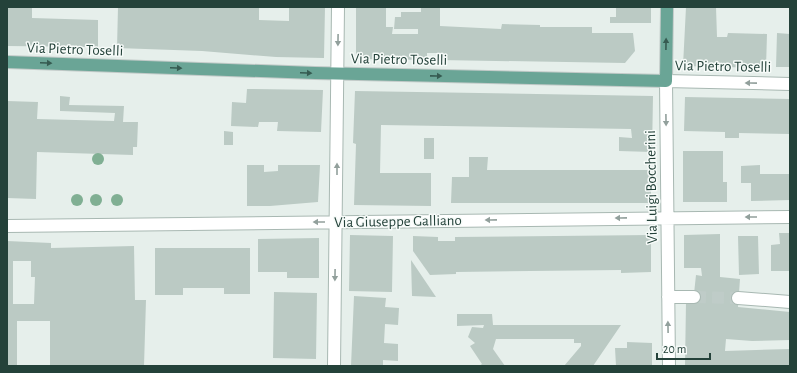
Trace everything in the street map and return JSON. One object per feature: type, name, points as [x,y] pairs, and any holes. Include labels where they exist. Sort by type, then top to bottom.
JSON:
[{"type":"main road","name":"Via Luigi Boccherini","points":[[666,81],[667,7]]},
{"type":"main road","name":"Via Pietro Toselli","points":[[7,62],[338,74],[666,81]]},
{"type":"street","points":[[334,366],[337,222],[338,7]]},
{"type":"street","name":"Via Pietro Toselli","points":[[666,81],[790,84]]},
{"type":"street","name":"Via Luigi Boccherini","points":[[666,81],[669,366]]},
{"type":"street","name":"Via Giuseppe Galliano","points":[[7,226],[668,217],[790,217]]},
{"type":"street","points":[[668,297],[694,297]]},
{"type":"street","points":[[738,298],[790,302]]},
{"type":"building","points":[[7,7],[32,7],[32,18],[98,20],[98,47],[7,46]]},
{"type":"building","points":[[118,7],[259,7],[259,20],[289,21],[289,7],[325,7],[324,58],[276,57],[202,51],[117,48]]},
{"type":"building","points":[[356,7],[386,7],[386,27],[393,27],[392,34],[418,34],[418,29],[394,29],[395,17],[401,17],[401,12],[421,12],[421,7],[440,7],[440,26],[501,29],[502,24],[540,25],[540,27],[592,27],[592,33],[633,33],[635,51],[625,63],[439,60],[439,53],[427,53],[427,60],[366,59],[366,56],[356,56]]},
{"type":"building","points":[[616,7],[651,7],[651,23],[610,23],[610,17],[616,17]]},
{"type":"building","points":[[686,7],[716,7],[717,37],[727,37],[728,33],[767,34],[766,68],[683,66]]},
{"type":"building","points":[[777,33],[790,34],[790,67],[776,67]]},
{"type":"building","points":[[247,89],[323,90],[321,132],[277,131],[278,122],[259,122],[258,127],[231,126],[232,102],[246,103]]},
{"type":"building","points":[[355,91],[653,96],[652,152],[619,151],[619,137],[632,138],[631,129],[381,125],[380,173],[431,173],[431,206],[354,205],[356,144],[353,143]]},
{"type":"building","points":[[60,96],[70,97],[69,105],[124,106],[123,122],[138,122],[137,147],[133,147],[133,155],[37,152],[36,199],[7,198],[7,101],[38,102],[37,119],[114,121],[115,113],[60,111]]},
{"type":"building","points":[[685,97],[790,99],[790,134],[739,133],[739,138],[725,138],[725,132],[684,131]]},
{"type":"building","points":[[224,131],[233,132],[233,145],[224,145]]},
{"type":"building","points":[[424,138],[434,138],[434,159],[424,159]]},
{"type":"building","points":[[683,151],[723,151],[723,182],[727,182],[727,202],[683,202]]},
{"type":"building","points":[[469,157],[488,157],[487,170],[651,170],[651,203],[451,203],[452,177],[469,177]]},
{"type":"building","points":[[247,165],[264,165],[264,172],[278,171],[278,165],[320,165],[318,202],[270,206],[247,206]]},
{"type":"building","points":[[760,165],[760,174],[790,174],[790,200],[751,201],[751,183],[741,183],[741,166]]},
{"type":"building","points":[[779,233],[790,233],[790,271],[771,271],[771,245],[780,244]]},
{"type":"building","points":[[720,234],[720,277],[740,279],[738,307],[790,312],[790,340],[752,341],[726,339],[725,351],[790,349],[790,366],[685,366],[686,302],[693,303],[696,275],[702,276],[701,268],[684,268],[684,235]]},
{"type":"building","points":[[350,235],[393,236],[392,292],[349,291]]},
{"type":"building","points":[[651,235],[651,272],[621,273],[621,270],[456,272],[456,274],[430,275],[413,251],[413,236],[438,237],[438,241],[455,241],[455,237]]},
{"type":"building","points":[[738,236],[758,236],[759,274],[739,275]]},
{"type":"building","points":[[319,238],[319,278],[287,278],[287,272],[258,272],[258,239]]},
{"type":"building","points":[[7,241],[51,243],[51,248],[134,246],[135,300],[146,300],[144,366],[50,366],[50,321],[17,321],[17,366],[7,366]],"holes":[[[13,261],[31,261],[31,277],[35,277],[34,304],[13,304]]]},
{"type":"building","points":[[155,248],[250,248],[250,294],[224,294],[224,288],[183,288],[183,295],[155,295]]},
{"type":"building","points":[[411,260],[436,297],[412,296]]},
{"type":"building","points":[[274,292],[317,293],[316,359],[273,358]]},
{"type":"building","points":[[354,296],[386,298],[385,307],[399,308],[398,325],[385,324],[384,343],[398,344],[398,361],[383,360],[383,366],[351,366]]},
{"type":"building","points":[[457,314],[492,314],[493,325],[621,325],[593,366],[564,366],[581,346],[581,343],[574,343],[574,339],[496,339],[493,349],[505,366],[479,366],[482,364],[470,346],[475,343],[468,337],[472,327],[483,328],[484,325],[457,326]]},
{"type":"building","points":[[627,342],[652,343],[652,366],[616,366],[615,348],[627,348]]},
{"type":"tunnel","points":[[694,297],[738,298]]}]
